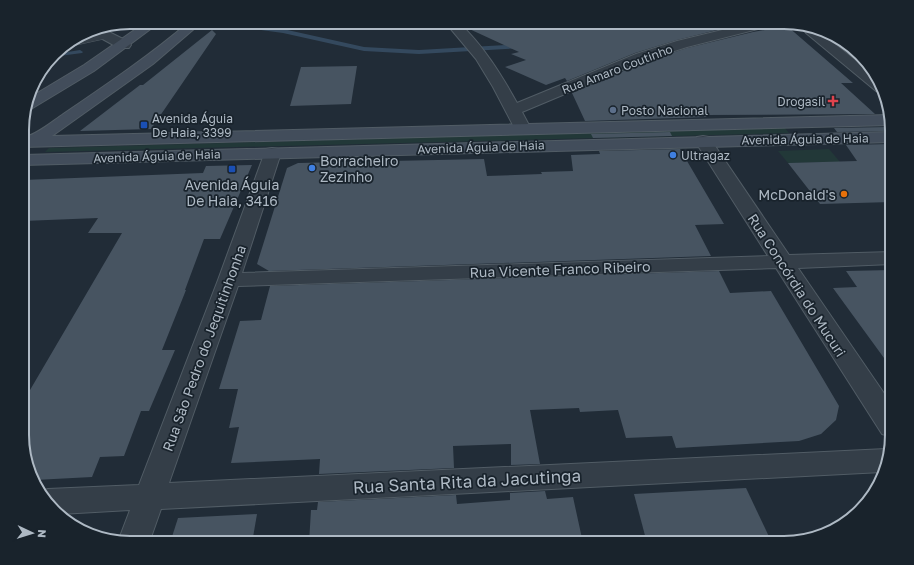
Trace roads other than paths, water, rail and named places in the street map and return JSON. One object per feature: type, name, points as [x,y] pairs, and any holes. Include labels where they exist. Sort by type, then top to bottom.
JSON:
[{"type":"main road","points":[[33,102],[124,44],[144,29]]},
{"type":"main road","points":[[29,142],[46,133],[139,68],[169,46],[188,29]]},
{"type":"main road","name":"Avenida Águia de Haia","points":[[29,143],[884,120]]},
{"type":"main road","points":[[800,139],[806,133],[885,130]]},
{"type":"main road","name":"Avenida Águia de Haia","points":[[29,160],[885,137]]},
{"type":"street","points":[[457,29],[474,48],[514,110],[523,129]]},
{"type":"street","name":"Rua Amaro Coutinho","points":[[514,110],[641,57],[682,44],[742,29]]},
{"type":"street","points":[[101,33],[124,44]]},
{"type":"street","points":[[815,34],[871,80]]},
{"type":"street","points":[[832,48],[842,48]]},
{"type":"street","name":"Rua Concórdia do Mucuri","points":[[703,141],[781,262],[885,418]]},
{"type":"street","name":"Rua São Pedro do Jequitinhonha","points":[[136,536],[229,280],[272,153]]},
{"type":"street","name":"Rua Vicente Franco Ribeiro","points":[[229,280],[885,258]]},
{"type":"street","name":"Rua Santa Rita da Jacutinga","points":[[55,502],[882,460]]},
{"type":"waterway","points":[[263,29],[283,31],[364,49],[419,52],[521,46]]},
{"type":"waterway","points":[[64,54],[80,52]]},
{"type":"place","name":"Drogasil","points":[[833,101]]},
{"type":"place","name":"Posto Nacional","points":[[613,110]]},
{"type":"place","name":"Avenida Águia De Haia, 3399","points":[[144,125]]},
{"type":"place","name":"Ultragaz","points":[[673,155]]},
{"type":"place","name":"Borracheiro Zezinho","points":[[312,168]]},
{"type":"place","name":"Avenida Águia De Haia, 3416","points":[[232,169]]},
{"type":"place","name":"McDonald's","points":[[844,194]]}]
